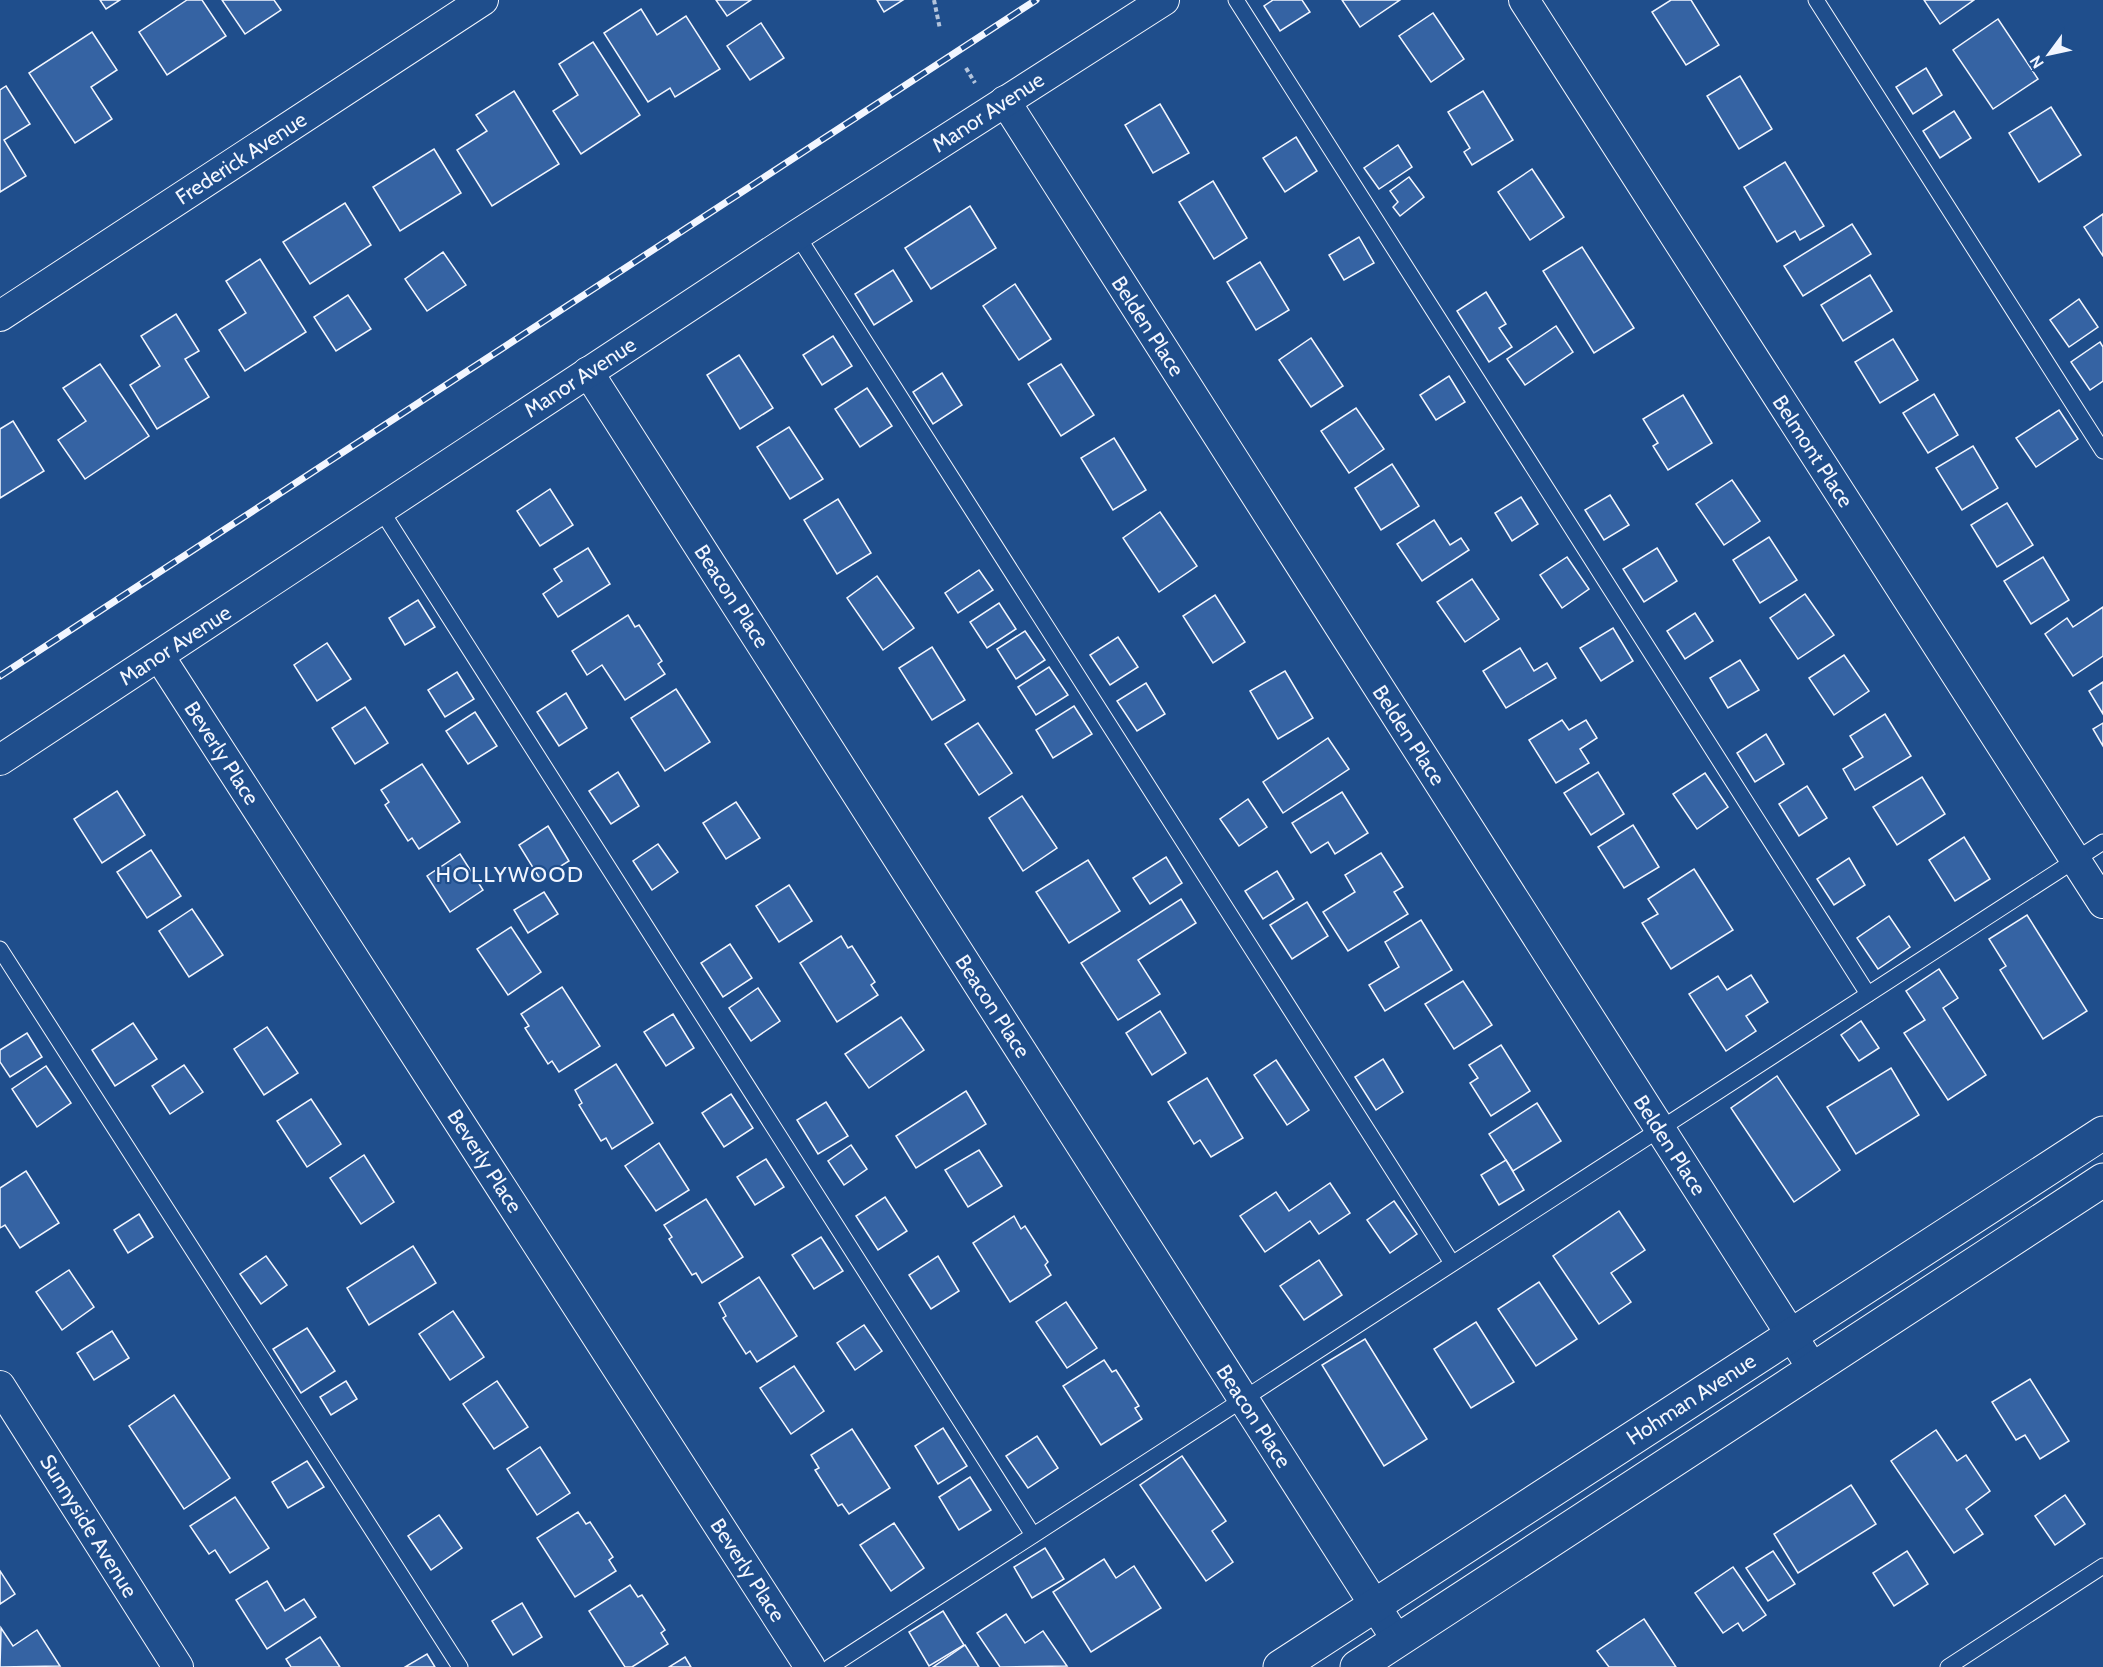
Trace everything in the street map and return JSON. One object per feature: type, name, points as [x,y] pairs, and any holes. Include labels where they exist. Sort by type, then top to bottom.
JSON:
[{"type":"main road","name":"Hohman Avenue","points":[[1280,1667],[2103,1133]]},
{"type":"main road","name":"Hohman Avenue","points":[[1357,1667],[2103,1180]]},
{"type":"street","name":"Frederick Avenue","points":[[0,316],[483,0]]},
{"type":"street","name":"Manor Avenue","points":[[0,760],[797,235],[1164,0]]},
{"type":"street","name":"Belmont Place","points":[[1524,0],[2103,903]]},
{"type":"street","name":"Belden Place","points":[[1005,101],[1814,1369]]},
{"type":"street","name":"Beacon Place","points":[[588,372],[1397,1640]]},
{"type":"street","name":"Beverly Place","points":[[159,656],[810,1667]]},
{"type":"street","name":"Sunnyside Avenue","points":[[0,1386],[178,1667]]},
{"type":"lane","points":[[1236,0],[1868,994]]},
{"type":"lane","points":[[1815,0],[2103,451]]},
{"type":"lane","points":[[797,235],[1452,1263]]},
{"type":"lane","points":[[381,510],[1033,1535]]},
{"type":"lane","points":[[830,1667],[2103,842]]},
{"type":"lane","points":[[0,949],[460,1667]]},
{"type":"lane","points":[[1948,1667],[2103,1566]]},
{"type":"path","points":[[933,0],[940,29]]},
{"type":"building","points":[[100,0],[120,0],[106,9]]},
{"type":"building","points":[[187,0],[202,0],[226,36],[167,75],[139,32]]},
{"type":"building","points":[[222,0],[274,0],[281,10],[245,34]]},
{"type":"building","points":[[716,0],[751,0],[727,16]]},
{"type":"building","points":[[877,0],[903,0],[884,12]]},
{"type":"building","points":[[1273,0],[1302,0],[1310,12],[1280,31],[1264,6]]},
{"type":"building","points":[[1342,0],[1400,0],[1360,27]]},
{"type":"building","points":[[1671,0],[1691,0],[1719,45],[1686,65],[1652,12]]},
{"type":"building","points":[[1924,0],[1974,0],[1940,24]]},
{"type":"building","points":[[641,9],[657,35],[686,16],[720,69],[675,97],[670,88],[648,102],[604,33]]},
{"type":"building","points":[[1433,13],[1464,59],[1431,82],[1399,36]]},
{"type":"building","points":[[1998,19],[2038,79],[1993,109],[1953,50]]},
{"type":"building","points":[[761,23],[784,58],[750,80],[727,46]]},
{"type":"building","points":[[92,32],[117,70],[91,87],[112,119],[75,143],[29,73]]},
{"type":"building","points":[[593,42],[640,115],[581,154],[553,111],[578,95],[559,64]]},
{"type":"building","points":[[1926,68],[1942,95],[1913,114],[1896,87]]},
{"type":"building","points":[[1740,76],[1772,129],[1739,149],[1707,96]]},
{"type":"building","points":[[6,86],[30,124],[4,140],[26,176],[0,192],[0,90]]},
{"type":"building","points":[[514,91],[559,164],[492,206],[457,150],[487,131],[476,115]]},
{"type":"building","points":[[1483,91],[1513,140],[1472,165],[1464,152],[1470,148],[1448,112]]},
{"type":"building","points":[[1160,104],[1189,153],[1153,173],[1125,125]]},
{"type":"building","points":[[2051,107],[2081,155],[2039,182],[2009,133]]},
{"type":"building","points":[[1954,111],[1971,138],[1940,158],[1923,131]]},
{"type":"building","points":[[1296,137],[1317,171],[1285,192],[1263,158]]},
{"type":"building","points":[[1398,145],[1412,167],[1379,189],[1364,168]]},
{"type":"building","points":[[434,149],[461,193],[400,231],[373,187]]},
{"type":"building","points":[[1785,162],[1824,226],[1800,240],[1795,231],[1777,242],[1744,187]]},
{"type":"building","points":[[1532,169],[1564,217],[1530,240],[1498,192]]},
{"type":"building","points":[[1409,177],[1424,197],[1400,216],[1393,207],[1398,202],[1390,191]]},
{"type":"building","points":[[1213,181],[1247,238],[1214,259],[1179,202]]},
{"type":"building","points":[[345,203],[371,245],[310,284],[283,242]]},
{"type":"building","points":[[970,206],[996,248],[931,289],[905,248]]},
{"type":"building","points":[[2103,214],[2103,256],[2084,227]]},
{"type":"building","points":[[1852,224],[1871,254],[1803,296],[1784,266]]},
{"type":"building","points":[[1359,237],[1374,263],[1344,280],[1329,255]]},
{"type":"building","points":[[1582,247],[1634,328],[1594,353],[1543,271]]},
{"type":"building","points":[[443,252],[466,285],[427,311],[405,279]]},
{"type":"building","points":[[260,259],[306,332],[245,371],[219,330],[246,313],[226,281]]},
{"type":"building","points":[[1260,262],[1289,310],[1256,330],[1227,282]]},
{"type":"building","points":[[893,270],[912,301],[874,325],[855,294]]},
{"type":"building","points":[[1870,275],[1892,311],[1843,341],[1821,305]]},
{"type":"building","points":[[1015,284],[1051,339],[1019,360],[983,306]]},
{"type":"building","points":[[1486,292],[1506,324],[1499,328],[1512,347],[1489,362],[1457,311]]},
{"type":"building","points":[[348,295],[371,329],[336,351],[314,317]]},
{"type":"building","points":[[2079,299],[2098,327],[2069,347],[2050,320]]},
{"type":"building","points":[[176,314],[199,351],[185,359],[209,397],[157,429],[130,385],[160,366],[141,336]]},
{"type":"building","points":[[1556,326],[1573,352],[1525,385],[1507,359]]},
{"type":"building","points":[[833,336],[852,366],[822,385],[803,355]]},
{"type":"building","points":[[1311,338],[1343,386],[1311,407],[1279,360]]},
{"type":"building","points":[[1893,339],[1918,380],[1880,403],[1855,362]]},
{"type":"building","points":[[2100,342],[2103,347],[2103,381],[2090,390],[2071,362]]},
{"type":"building","points":[[739,355],[773,408],[740,429],[707,375]]},
{"type":"building","points":[[100,364],[149,436],[85,479],[58,440],[86,421],[63,388]]},
{"type":"building","points":[[1061,364],[1094,415],[1061,436],[1028,384]]},
{"type":"building","points":[[942,373],[962,405],[933,424],[913,392]]},
{"type":"building","points":[[1449,376],[1465,402],[1436,420],[1420,395]]},
{"type":"building","points":[[867,388],[892,426],[860,447],[835,409]]},
{"type":"building","points":[[1934,394],[1958,435],[1928,453],[1903,413]]},
{"type":"building","points":[[1683,395],[1712,443],[1668,470],[1653,446],[1658,443],[1643,419]]},
{"type":"building","points":[[1356,408],[1384,449],[1349,473],[1321,431]]},
{"type":"building","points":[[2059,410],[2078,439],[2036,467],[2016,438]]},
{"type":"building","points":[[13,421],[44,471],[0,498],[0,429]]},
{"type":"building","points":[[789,427],[823,479],[790,499],[757,447]]},
{"type":"building","points":[[1114,438],[1146,490],[1113,510],[1081,458]]},
{"type":"building","points":[[1973,446],[1998,488],[1962,510],[1936,468]]},
{"type":"building","points":[[1392,464],[1419,506],[1381,530],[1355,488]]},
{"type":"building","points":[[1732,480],[1760,521],[1724,545],[1696,504]]},
{"type":"building","points":[[550,489],[573,525],[540,546],[517,511]]},
{"type":"building","points":[[1610,495],[1629,525],[1604,540],[1585,510]]},
{"type":"building","points":[[1521,497],[1538,524],[1512,541],[1495,513]]},
{"type":"building","points":[[838,499],[871,553],[837,574],[804,520]]},
{"type":"building","points":[[2007,503],[2033,545],[1997,567],[1971,525]]},
{"type":"building","points":[[1160,512],[1197,566],[1159,592],[1123,538]]},
{"type":"building","points":[[1434,520],[1450,545],[1461,538],[1469,550],[1422,581],[1397,544]]},
{"type":"building","points":[[1769,537],[1797,580],[1760,603],[1733,560]]},
{"type":"building","points":[[588,548],[610,584],[558,617],[543,594],[562,581],[554,569]]},
{"type":"building","points":[[1657,548],[1677,581],[1644,602],[1623,569]]},
{"type":"building","points":[[1567,557],[1589,589],[1562,608],[1540,575]]},
{"type":"building","points":[[2043,557],[2069,600],[2031,624],[2004,581]]},
{"type":"building","points":[[979,570],[993,590],[958,613],[945,593]]},
{"type":"building","points":[[877,576],[914,628],[883,650],[847,598]]},
{"type":"building","points":[[1472,579],[1499,619],[1465,642],[1437,602]]},
{"type":"building","points":[[1805,594],[1834,635],[1798,659],[1770,618]]},
{"type":"building","points":[[1215,595],[1245,642],[1213,663],[1183,616]]},
{"type":"building","points":[[418,600],[435,627],[405,645],[389,618]]},
{"type":"building","points":[[999,603],[1016,629],[987,648],[970,622]]},
{"type":"building","points":[[2103,607],[2103,656],[2073,676],[2045,634],[2067,618],[2073,627]]},
{"type":"building","points":[[1695,613],[1713,641],[1685,659],[1667,631]]},
{"type":"building","points":[[628,615],[635,627],[639,625],[662,661],[658,664],[665,674],[625,700],[602,665],[587,675],[572,651]]},
{"type":"building","points":[[1613,628],[1633,661],[1601,681],[1580,648]]},
{"type":"building","points":[[1025,631],[1045,660],[1016,679],[997,649]]},
{"type":"building","points":[[1118,637],[1138,667],[1110,685],[1090,655]]},
{"type":"building","points":[[327,643],[351,679],[317,701],[294,665]]},
{"type":"building","points":[[932,647],[965,700],[932,720],[899,668]]},
{"type":"building","points":[[1520,648],[1534,671],[1547,663],[1556,678],[1506,708],[1483,671]]},
{"type":"building","points":[[1844,655],[1869,691],[1834,715],[1809,678]]},
{"type":"building","points":[[1740,660],[1759,690],[1728,708],[1710,678]]},
{"type":"building","points":[[1049,667],[1068,695],[1036,715],[1018,687]]},
{"type":"building","points":[[1285,671],[1313,718],[1278,739],[1250,691]]},
{"type":"building","points":[[457,672],[474,699],[445,717],[428,690]]},
{"type":"building","points":[[2103,682],[2103,714],[2089,691]]},
{"type":"building","points":[[1146,683],[1165,714],[1137,731],[1117,701]]},
{"type":"building","points":[[676,689],[710,742],[665,771],[631,718]]},
{"type":"building","points":[[566,693],[587,728],[559,746],[537,712]]},
{"type":"building","points":[[1074,706],[1092,734],[1053,758],[1036,730]]},
{"type":"building","points":[[365,707],[388,743],[355,764],[332,728]]},
{"type":"building","points":[[475,712],[497,746],[468,764],[446,731]]},
{"type":"building","points":[[1885,714],[1911,756],[1855,790],[1843,769],[1863,757],[1850,736]]},
{"type":"building","points":[[1562,720],[1569,730],[1586,720],[1597,738],[1580,749],[1589,763],[1556,783],[1529,740]]},
{"type":"building","points":[[978,723],[1012,773],[979,795],[945,744]]},
{"type":"building","points":[[2103,723],[2103,746],[2093,729]]},
{"type":"building","points":[[1766,734],[1784,764],[1755,782],[1737,753]]},
{"type":"building","points":[[1328,738],[1349,769],[1283,813],[1263,782]]},
{"type":"building","points":[[422,764],[460,822],[419,849],[412,838],[408,841],[385,805],[389,802],[381,790]]},
{"type":"building","points":[[618,772],[639,806],[611,824],[589,791]]},
{"type":"building","points":[[1598,772],[1624,814],[1591,835],[1564,793]]},
{"type":"building","points":[[1705,773],[1728,807],[1697,829],[1673,794]]},
{"type":"building","points":[[1922,777],[1945,814],[1897,845],[1873,807]]},
{"type":"building","points":[[1807,786],[1827,818],[1799,836],[1779,804]]},
{"type":"building","points":[[117,791],[145,835],[102,863],[74,819]]},
{"type":"building","points":[[1342,792],[1368,833],[1335,854],[1328,842],[1311,853],[1292,823]]},
{"type":"building","points":[[1022,796],[1057,848],[1023,871],[989,818]]},
{"type":"building","points":[[1248,799],[1267,827],[1239,846],[1220,819]]},
{"type":"building","points":[[736,802],[760,838],[726,859],[703,823]]},
{"type":"building","points":[[1633,825],[1659,867],[1624,888],[1598,847]]},
{"type":"building","points":[[548,826],[569,861],[540,879],[519,845]]},
{"type":"building","points":[[1964,837],[1990,879],[1955,901],[1929,860]]},
{"type":"building","points":[[658,844],[678,872],[652,890],[633,861]]},
{"type":"building","points":[[151,850],[181,896],[147,918],[117,872]]},
{"type":"building","points":[[1381,853],[1403,887],[1394,892],[1408,914],[1348,951],[1323,912],[1355,892],[1345,875]]},
{"type":"building","points":[[460,854],[483,890],[450,912],[427,876]]},
{"type":"building","points":[[1166,857],[1182,883],[1150,904],[1133,878]]},
{"type":"building","points":[[1849,858],[1865,885],[1834,905],[1817,879]]},
{"type":"building","points":[[1088,860],[1120,911],[1069,943],[1036,892]]},
{"type":"building","points":[[1694,869],[1733,930],[1671,969],[1642,923],[1658,914],[1648,899]]},
{"type":"building","points":[[1277,871],[1294,899],[1263,919],[1245,891]]},
{"type":"building","points":[[789,885],[812,921],[779,942],[756,906]]},
{"type":"building","points":[[544,892],[558,914],[528,933],[514,910]]},
{"type":"building","points":[[1181,899],[1196,923],[1138,960],[1160,994],[1118,1020],[1081,963]]},
{"type":"building","points":[[1307,902],[1328,936],[1292,959],[1270,925]]},
{"type":"building","points":[[192,909],[223,955],[189,977],[159,931]]},
{"type":"building","points":[[2027,915],[2087,1011],[2043,1039],[2000,970],[2006,966],[1989,939]]},
{"type":"building","points":[[1889,916],[1910,947],[1878,969],[1857,938]]},
{"type":"building","points":[[1421,920],[1452,970],[1385,1011],[1369,985],[1399,967],[1385,942]]},
{"type":"building","points":[[511,927],[541,972],[508,995],[477,949]]},
{"type":"building","points":[[841,936],[848,948],[852,946],[875,982],[871,985],[878,995],[837,1022],[800,963]]},
{"type":"building","points":[[730,944],[752,978],[723,997],[701,963]]},
{"type":"building","points":[[1939,969],[1958,998],[1943,1008],[1986,1075],[1948,1100],[1904,1033],[1925,1020],[1906,991]]},
{"type":"building","points":[[1751,975],[1768,1002],[1746,1016],[1756,1031],[1726,1051],[1689,994],[1718,976],[1727,990]]},
{"type":"building","points":[[1463,981],[1492,1025],[1454,1049],[1425,1004]]},
{"type":"building","points":[[562,987],[600,1046],[559,1072],[552,1061],[548,1064],[525,1028],[529,1026],[521,1014]]},
{"type":"building","points":[[758,988],[780,1021],[751,1041],[729,1008]]},
{"type":"building","points":[[1160,1011],[1186,1053],[1152,1075],[1126,1033]]},
{"type":"building","points":[[673,1014],[694,1048],[666,1066],[644,1032]]},
{"type":"building","points":[[901,1017],[924,1050],[869,1088],[845,1054]]},
{"type":"building","points":[[1861,1021],[1879,1048],[1859,1061],[1841,1035]]},
{"type":"building","points":[[133,1023],[157,1059],[115,1086],[92,1050]]},
{"type":"building","points":[[267,1027],[298,1073],[264,1095],[234,1049]]},
{"type":"building","points":[[27,1033],[42,1057],[10,1077],[0,1062],[0,1050]]},
{"type":"building","points":[[1501,1045],[1530,1091],[1491,1116],[1470,1083],[1478,1078],[1469,1065]]},
{"type":"building","points":[[1383,1059],[1403,1092],[1376,1110],[1355,1077]]},
{"type":"building","points":[[1276,1060],[1309,1110],[1287,1125],[1254,1075]]},
{"type":"building","points":[[616,1064],[653,1123],[612,1149],[606,1138],[601,1141],[579,1105],[582,1103],[575,1090]]},
{"type":"building","points":[[184,1065],[203,1092],[170,1114],[152,1086]]},
{"type":"building","points":[[46,1066],[71,1103],[37,1127],[12,1089]]},
{"type":"building","points":[[1891,1068],[1919,1115],[1856,1154],[1827,1107]]},
{"type":"building","points":[[1777,1076],[1840,1170],[1794,1202],[1731,1108]]},
{"type":"building","points":[[1207,1078],[1243,1138],[1211,1157],[1200,1140],[1194,1144],[1168,1102]]},
{"type":"building","points":[[966,1091],[986,1124],[916,1168],[896,1136]]},
{"type":"building","points":[[731,1094],[753,1128],[724,1147],[702,1113]]},
{"type":"building","points":[[311,1099],[341,1144],[307,1167],[277,1121]]},
{"type":"building","points":[[826,1102],[848,1136],[818,1154],[797,1120]]},
{"type":"building","points":[[1537,1103],[1561,1141],[1513,1171],[1489,1134]]},
{"type":"building","points":[[659,1143],[689,1190],[656,1211],[625,1166]]},
{"type":"building","points":[[851,1145],[867,1169],[844,1185],[828,1161]]},
{"type":"building","points":[[979,1150],[1002,1186],[968,1207],[945,1170]]},
{"type":"building","points":[[364,1155],[394,1202],[361,1224],[330,1178]]},
{"type":"building","points":[[766,1159],[784,1187],[755,1205],[737,1177]]},
{"type":"building","points":[[1506,1160],[1524,1190],[1499,1205],[1481,1175]]},
{"type":"building","points":[[26,1171],[59,1223],[20,1248],[5,1225],[0,1228],[0,1188]]},
{"type":"building","points":[[1330,1183],[1350,1213],[1319,1234],[1310,1221],[1265,1252],[1240,1216],[1276,1192],[1289,1211]]},
{"type":"building","points":[[885,1197],[907,1231],[878,1250],[856,1216]]},
{"type":"building","points":[[706,1199],[743,1257],[702,1283],[696,1273],[692,1275],[669,1239],[672,1237],[664,1225]]},
{"type":"building","points":[[1394,1201],[1417,1234],[1390,1253],[1367,1220]]},
{"type":"building","points":[[1619,1211],[1645,1250],[1611,1273],[1631,1302],[1599,1324],[1553,1256]]},
{"type":"building","points":[[139,1214],[153,1237],[128,1253],[114,1230]]},
{"type":"building","points":[[1014,1216],[1021,1229],[1025,1226],[1048,1262],[1045,1265],[1051,1275],[1010,1302],[973,1243]]},
{"type":"building","points":[[821,1237],[843,1271],[814,1289],[792,1255]]},
{"type":"building","points":[[413,1246],[436,1283],[369,1325],[347,1288]]},
{"type":"building","points":[[266,1256],[287,1285],[261,1304],[240,1274]]},
{"type":"building","points":[[938,1256],[959,1291],[931,1309],[909,1275]]},
{"type":"building","points":[[1319,1260],[1342,1295],[1304,1320],[1280,1286]]},
{"type":"building","points":[[69,1270],[94,1307],[62,1330],[36,1292]]},
{"type":"building","points":[[759,1277],[797,1336],[757,1362],[750,1351],[746,1354],[723,1318],[726,1316],[719,1303]]},
{"type":"building","points":[[1539,1282],[1577,1339],[1536,1366],[1498,1309]]},
{"type":"building","points":[[1066,1302],[1097,1348],[1067,1368],[1036,1322]]},
{"type":"building","points":[[453,1311],[484,1357],[450,1380],[419,1334]]},
{"type":"building","points":[[1476,1322],[1514,1382],[1471,1408],[1434,1349]]},
{"type":"building","points":[[864,1325],[882,1351],[855,1370],[837,1343]]},
{"type":"building","points":[[307,1328],[335,1371],[301,1393],[273,1349]]},
{"type":"building","points":[[112,1331],[129,1358],[94,1380],[77,1353]]},
{"type":"building","points":[[1365,1339],[1427,1439],[1384,1466],[1322,1365]]},
{"type":"building","points":[[1104,1360],[1112,1372],[1116,1370],[1139,1406],[1135,1408],[1142,1419],[1101,1445],[1063,1386]]},
{"type":"building","points":[[794,1366],[824,1411],[791,1434],[760,1388]]},
{"type":"building","points":[[2030,1379],[2069,1441],[2040,1459],[2025,1435],[2016,1440],[1992,1402]]},
{"type":"building","points":[[346,1381],[357,1399],[331,1415],[320,1397]]},
{"type":"building","points":[[497,1381],[528,1427],[494,1449],[463,1404]]},
{"type":"building","points":[[174,1395],[230,1478],[184,1509],[129,1426]]},
{"type":"building","points":[[943,1428],[967,1466],[938,1484],[915,1446]]},
{"type":"building","points":[[852,1429],[890,1488],[849,1514],[842,1504],[838,1506],[815,1470],[819,1468],[811,1455]]},
{"type":"building","points":[[1936,1430],[1957,1461],[1966,1455],[1990,1491],[1966,1509],[1983,1534],[1954,1553],[1891,1461]]},
{"type":"building","points":[[1037,1436],[1058,1468],[1028,1488],[1006,1456]]},
{"type":"building","points":[[540,1447],[570,1493],[537,1515],[507,1469]]},
{"type":"building","points":[[1182,1456],[1226,1521],[1212,1531],[1233,1562],[1206,1581],[1140,1485]]},
{"type":"building","points":[[307,1461],[324,1487],[288,1508],[272,1482]]},
{"type":"building","points":[[970,1477],[991,1510],[959,1530],[939,1497]]},
{"type":"building","points":[[1851,1485],[1876,1524],[1798,1573],[1774,1534]]},
{"type":"building","points":[[2065,1495],[2085,1524],[2055,1545],[2035,1516]]},
{"type":"building","points":[[235,1497],[269,1548],[230,1573],[215,1550],[209,1554],[190,1526]]},
{"type":"building","points":[[578,1512],[586,1524],[590,1522],[613,1557],[609,1560],[616,1571],[575,1597],[537,1538]]},
{"type":"building","points":[[439,1515],[462,1548],[431,1570],[408,1536]]},
{"type":"building","points":[[894,1523],[924,1568],[891,1591],[860,1545]]},
{"type":"building","points":[[1045,1548],[1064,1579],[1032,1598],[1014,1567]]},
{"type":"building","points":[[1773,1551],[1795,1584],[1768,1601],[1746,1568]]},
{"type":"building","points":[[1907,1551],[1928,1584],[1894,1606],[1873,1573]]},
{"type":"building","points":[[1104,1559],[1116,1578],[1134,1566],[1161,1608],[1091,1652],[1053,1592]]},
{"type":"building","points":[[1733,1567],[1766,1615],[1743,1631],[1738,1623],[1723,1633],[1695,1593]]},
{"type":"building","points":[[0,1571],[15,1594],[0,1604]]},
{"type":"building","points":[[267,1581],[285,1611],[304,1599],[316,1617],[267,1649],[236,1600]]},
{"type":"building","points":[[630,1585],[638,1597],[642,1595],[665,1630],[661,1633],[668,1644],[632,1667],[625,1667],[589,1611]]},
{"type":"building","points":[[522,1603],[542,1637],[513,1655],[492,1621]]},
{"type":"building","points":[[943,1611],[964,1645],[929,1666],[909,1632]]},
{"type":"building","points":[[1006,1614],[1025,1643],[1043,1631],[1067,1666],[1000,1667],[977,1633]]},
{"type":"building","points":[[1644,1619],[1676,1667],[1609,1667],[1597,1651]]},
{"type":"building","points":[[1,1628],[13,1646],[37,1630],[60,1666],[0,1667]]},
{"type":"building","points":[[320,1637],[340,1667],[291,1667],[286,1659]]},
{"type":"building","points":[[965,1645],[979,1667],[933,1667]]},
{"type":"building","points":[[427,1654],[435,1667],[405,1667]]},
{"type":"building","points":[[685,1657],[691,1667],[669,1667]]},
{"type":"railway","points":[[0,676],[1036,0]]},
{"type":"district","name":"HOLLYWOOD","points":[[510,874]]}]
